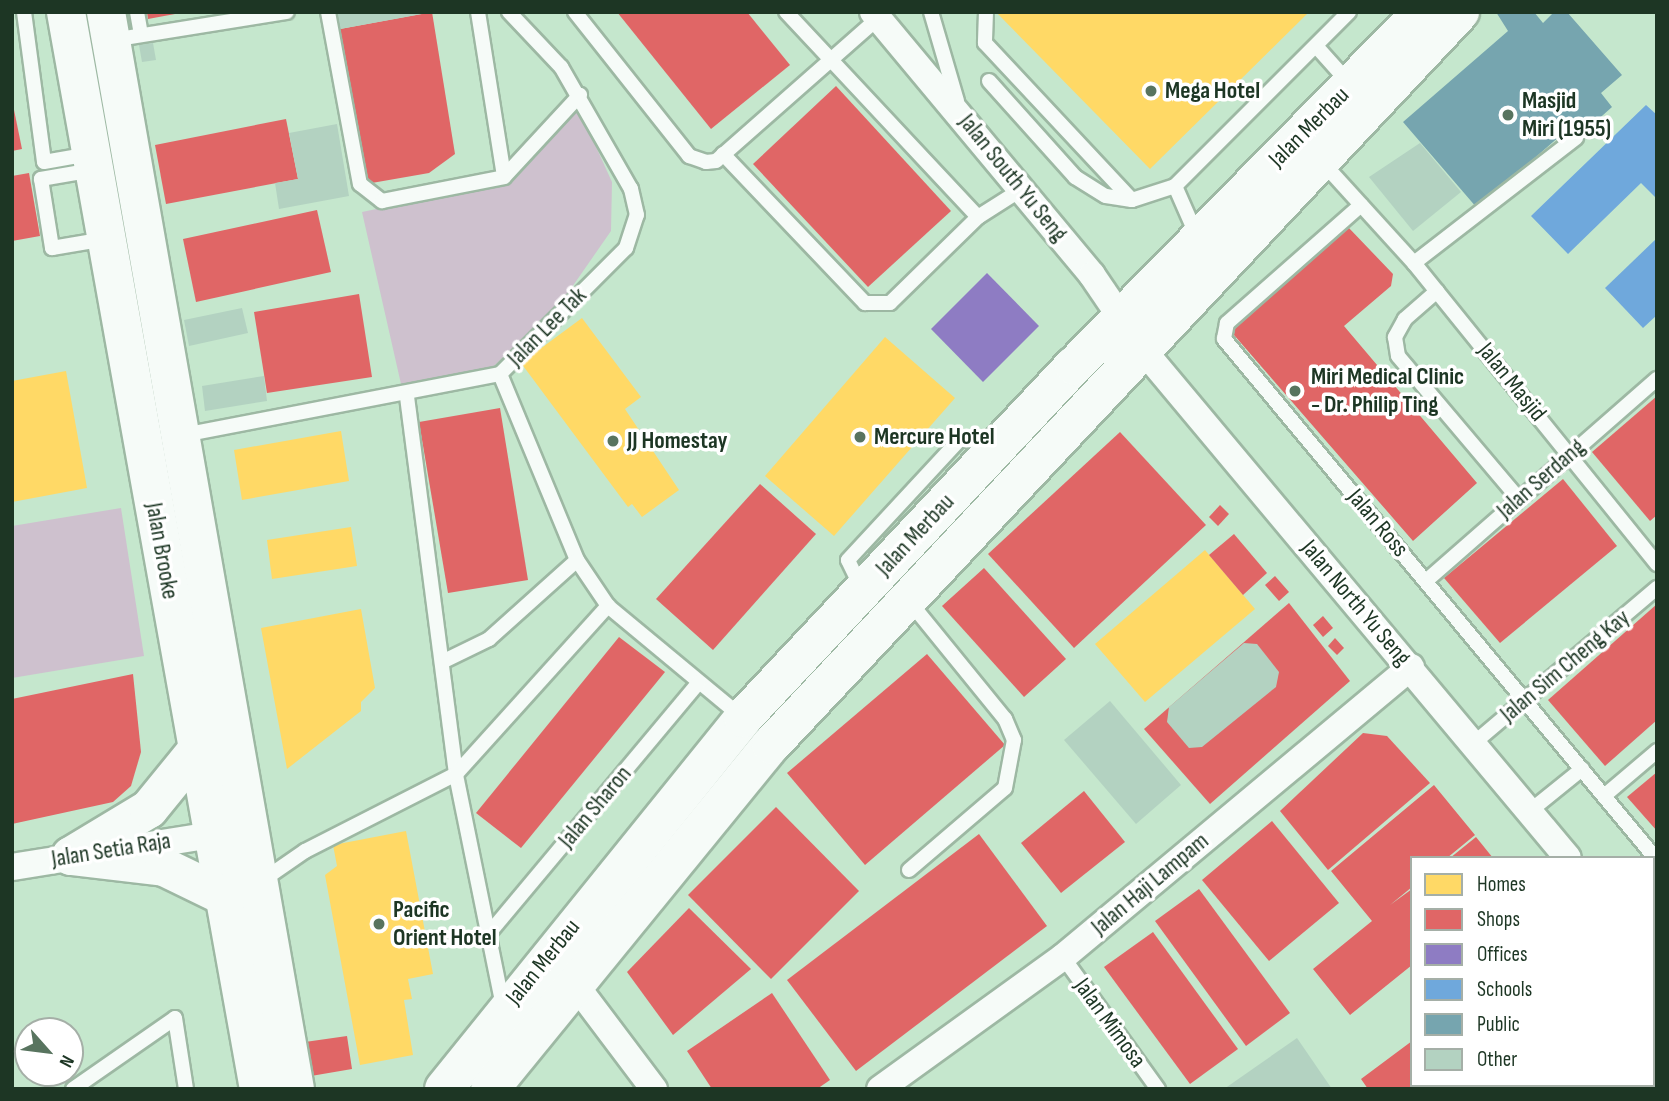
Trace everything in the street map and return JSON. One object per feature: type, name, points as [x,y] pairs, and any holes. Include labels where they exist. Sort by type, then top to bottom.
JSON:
[{"type":"street","name":"Jalan Brooke","points":[[66,12],[258,1089]]},
{"type":"street","name":"Jalan Merbau","points":[[490,1089],[771,745],[906,597],[1040,430],[1120,317],[1422,12]]},
{"type":"street","name":"Jalan Merbau","points":[[444,1089],[504,1010],[743,718],[1000,443],[1040,430],[1143,350],[1460,12]]},
{"type":"street","name":"Jalan South Yu Seng","points":[[876,15],[1022,189],[1143,350]]},
{"type":"street","name":"Jalan Brooke","points":[[120,29],[181,435],[295,1089]]},
{"type":"street","name":"Jalan North Yu Seng","points":[[1143,350],[1567,856]]},
{"type":"street","name":"Jalan Haji Lampam","points":[[880,1089],[1063,957],[1410,667]]},
{"type":"street","points":[[71,856],[149,809],[198,750]]},
{"type":"street","name":"Jalan Setia Raja","points":[[12,867],[249,829]]},
{"type":"street","points":[[71,856],[164,867],[222,895]]},
{"type":"street","points":[[574,983],[654,1089]]},
{"type":"lane","points":[[24,12],[44,162],[93,162]]},
{"type":"lane","points":[[120,29],[137,12]]},
{"type":"lane","points":[[120,29],[287,12]]},
{"type":"lane","points":[[328,12],[360,184],[370,195],[382,201],[504,177],[580,96]]},
{"type":"lane","points":[[478,12],[504,177]]},
{"type":"lane","name":"Jalan Lee Tak","points":[[181,435],[407,396],[500,374],[626,248],[637,215],[631,189],[580,96],[521,18],[509,12]]},
{"type":"lane","points":[[575,12],[689,156],[706,162],[723,154],[829,61],[876,15]]},
{"type":"lane","points":[[786,12],[829,61],[978,216]]},
{"type":"lane","points":[[931,12],[937,48],[961,114]]},
{"type":"lane","points":[[986,12],[985,43],[1132,200]]},
{"type":"lane","points":[[989,81],[1075,177],[1106,195],[1132,200],[1175,186],[1349,12]]},
{"type":"lane","points":[[1316,46],[1351,85]]},
{"type":"lane","points":[[1414,262],[1576,138]]},
{"type":"lane","points":[[723,154],[865,303],[890,303],[978,216],[1022,189]]},
{"type":"lane","name":"Jalan Masjid","points":[[1320,159],[1414,262],[1657,564]]},
{"type":"lane","points":[[93,162],[41,178],[52,248],[107,239]]},
{"type":"lane","points":[[1175,186],[1198,237]]},
{"type":"lane","name":"Jalan Ross","points":[[1361,205],[1222,330],[1654,856]]},
{"type":"lane","points":[[1437,291],[1405,319],[1395,337],[1398,356],[1519,499]]},
{"type":"lane","points":[[500,374],[577,560],[608,606],[743,718]]},
{"type":"lane","name":"Jalan Serdang","points":[[1426,581],[1657,379]]},
{"type":"lane","points":[[407,396],[446,660],[456,774],[491,931],[504,1010]]},
{"type":"lane","points":[[446,660],[489,639],[577,560]]},
{"type":"lane","name":"Jalan Sim Cheng Kay","points":[[1474,743],[1657,588]]},
{"type":"lane","points":[[906,597],[1005,719],[1014,740],[1005,788],[909,870]]},
{"type":"lane","points":[[259,882],[304,851],[456,774],[608,606]]},
{"type":"lane","name":"Jalan Sharon","points":[[491,931],[698,683]]},
{"type":"lane","points":[[1604,796],[1657,751]]},
{"type":"lane","points":[[1530,811],[1581,769]]},
{"type":"lane","name":"Jalan Mimosa","points":[[1063,957],[1158,1089]]},
{"type":"lane","points":[[73,1089],[175,1018],[186,1089]]},
{"type":"shaded area","points":[[577,105],[612,182],[611,231],[563,300],[493,367],[401,384],[362,212],[506,182]]},
{"type":"shaded area","points":[[121,508],[144,656],[12,678],[12,526]]},
{"type":"building: Homes","name":"Mega Hotel","points":[[996,12],[1309,12],[1150,169]]},
{"type":"building: Homes","name":"JJ Homestay","points":[[582,318],[641,397],[625,409],[679,490],[642,517],[632,504],[628,507],[521,363]]},
{"type":"building: Homes","name":"Mercure Hotel","points":[[885,337],[955,398],[834,536],[765,476]]},
{"type":"building: Homes","points":[[66,371],[87,488],[12,502],[12,381]]},
{"type":"building: Homes","points":[[341,431],[349,481],[242,500],[234,450]]},
{"type":"building: Homes","points":[[351,527],[357,566],[272,579],[267,540]]},
{"type":"building: Homes","points":[[1205,550],[1255,609],[1145,702],[1095,644]]},
{"type":"building: Homes","points":[[361,609],[375,688],[361,702],[361,711],[287,769],[261,628]]},
{"type":"building: Homes","name":"Pacific Orient Hotel","points":[[406,831],[433,974],[408,979],[412,999],[404,1000],[413,1055],[360,1065],[325,875],[337,866],[333,845]]},
{"type":"building: Shops","points":[[147,12],[175,12],[175,14],[148,19]]},
{"type":"building: Shops","points":[[432,12],[455,154],[429,173],[366,184],[340,29]]},
{"type":"building: Shops","points":[[617,12],[747,12],[790,65],[711,129]]},
{"type":"building: Shops","points":[[836,86],[951,211],[868,287],[753,164]]},
{"type":"building: Shops","points":[[12,100],[22,149],[12,151]]},
{"type":"building: Shops","points":[[286,119],[298,179],[166,204],[155,145]]},
{"type":"building: Shops","points":[[29,173],[40,236],[12,241],[12,176]]},
{"type":"building: Shops","points":[[317,210],[331,272],[196,302],[183,239]]},
{"type":"building: Shops","points":[[1348,227],[1393,274],[1391,286],[1344,326],[1477,483],[1413,541],[1234,335],[1235,323]]},
{"type":"building: Shops","points":[[359,294],[372,377],[267,393],[254,312]]},
{"type":"building: Shops","points":[[1657,396],[1657,515],[1650,521],[1592,452]]},
{"type":"building: Shops","points":[[500,408],[528,580],[448,593],[419,422]]},
{"type":"building: Shops","points":[[1120,432],[1206,525],[1074,648],[988,554]]},
{"type":"building: Shops","points":[[1563,479],[1617,546],[1500,643],[1444,578]]},
{"type":"building: Shops","points":[[760,484],[816,534],[713,650],[656,599]]},
{"type":"building: Shops","points":[[1220,505],[1229,514],[1218,526],[1209,517]]},
{"type":"building: Shops","points":[[1234,534],[1267,573],[1243,595],[1209,555]]},
{"type":"building: Shops","points":[[984,568],[1066,659],[1024,697],[942,606]]},
{"type":"building: Shops","points":[[1275,576],[1289,592],[1279,601],[1265,585]]},
{"type":"building: Shops","points":[[1289,603],[1350,681],[1210,804],[1144,729]]},
{"type":"building: Shops","points":[[1657,604],[1657,720],[1605,766],[1548,700]]},
{"type":"building: Shops","points":[[1323,616],[1333,628],[1323,637],[1313,625]]},
{"type":"building: Shops","points":[[619,637],[665,672],[521,848],[476,813]]},
{"type":"building: Shops","points":[[1335,638],[1344,648],[1337,655],[1328,646]]},
{"type":"building: Shops","points":[[927,654],[1005,745],[865,865],[787,773]]},
{"type":"building: Shops","points":[[133,674],[141,752],[131,786],[113,802],[12,824],[12,699]]},
{"type":"building: Shops","points":[[1363,733],[1387,736],[1430,783],[1328,870],[1280,811]]},
{"type":"building: Shops","points":[[1657,772],[1657,831],[1627,797]]},
{"type":"building: Shops","points":[[1434,785],[1475,835],[1449,856],[1410,856],[1410,889],[1390,905],[1410,890],[1410,967],[1350,1015],[1313,969],[1372,921],[1331,871]]},
{"type":"building: Shops","points":[[1084,791],[1125,842],[1061,893],[1021,843]]},
{"type":"building: Shops","points":[[776,807],[859,891],[771,979],[688,895]]},
{"type":"building: Shops","points":[[1272,821],[1339,903],[1269,961],[1202,880]]},
{"type":"building: Shops","points":[[979,834],[1047,926],[856,1071],[787,980]]},
{"type":"building: Shops","points":[[1476,837],[1491,856],[1452,856]]},
{"type":"building: Shops","points":[[1199,889],[1290,1013],[1246,1046],[1155,921]]},
{"type":"building: Shops","points":[[689,908],[751,969],[673,1035],[627,972]]},
{"type":"building: Shops","points":[[1153,932],[1238,1049],[1190,1084],[1104,967]]},
{"type":"building: Shops","points":[[772,993],[830,1080],[817,1089],[712,1089],[687,1051]]},
{"type":"building: Shops","points":[[347,1036],[352,1069],[311,1076],[305,1042]]},
{"type":"building: Shops","points":[[1410,1042],[1410,1087],[1418,1087],[1368,1089],[1361,1079]]},
{"type":"building: Shops","points":[[1657,1079],[1657,1089],[1644,1089],[1655,1087]]},
{"type":"building: Shops","points":[[1595,1087],[1634,1087],[1632,1089]]},
{"type":"building: Offices","points":[[987,273],[1039,326],[983,382],[931,329]]},
{"type":"building: Schools","points":[[1646,105],[1657,115],[1657,199],[1641,183],[1568,254],[1531,216]]},
{"type":"building: Schools","points":[[1657,238],[1657,315],[1643,328],[1605,288]]},
{"type":"building: Public","name":"Masjid Miri (1955)","points":[[1496,12],[1534,12],[1543,23],[1554,12],[1567,12],[1622,75],[1601,93],[1612,107],[1584,132],[1576,122],[1477,208],[1403,122],[1508,31]]},
{"type":"building: Other","points":[[337,12],[422,12],[422,14],[340,29]]},
{"type":"building: Other","points":[[153,43],[156,60],[142,62],[139,45]]},
{"type":"building: Other","points":[[337,124],[349,196],[279,209],[275,183],[298,179],[289,133]]},
{"type":"building: Other","points":[[1420,143],[1461,192],[1413,231],[1369,177]]},
{"type":"building: Other","points":[[242,308],[248,333],[189,346],[184,320]]},
{"type":"building: Other","points":[[264,376],[267,401],[205,411],[202,386]]},
{"type":"building: Other","points":[[1244,643],[1257,644],[1279,672],[1276,687],[1202,747],[1189,748],[1167,722],[1169,707]]},
{"type":"building: Other","points":[[1110,701],[1181,785],[1136,824],[1064,740]]},
{"type":"building: Other","points":[[1297,1038],[1332,1089],[1224,1089]]},
{"type":"place","name":"Mega Hotel","points":[[1151,91]]},
{"type":"place","name":"Masjid Miri (1955)","points":[[1508,115]]},
{"type":"place","name":"Miri Medical Clinic - Dr. Philip Ting","points":[[1295,391]]},
{"type":"place","name":"Mercure Hotel","points":[[860,437]]},
{"type":"place","name":"JJ Homestay","points":[[613,441]]},
{"type":"place","name":"Pacific Orient Hotel","points":[[379,924]]}]
